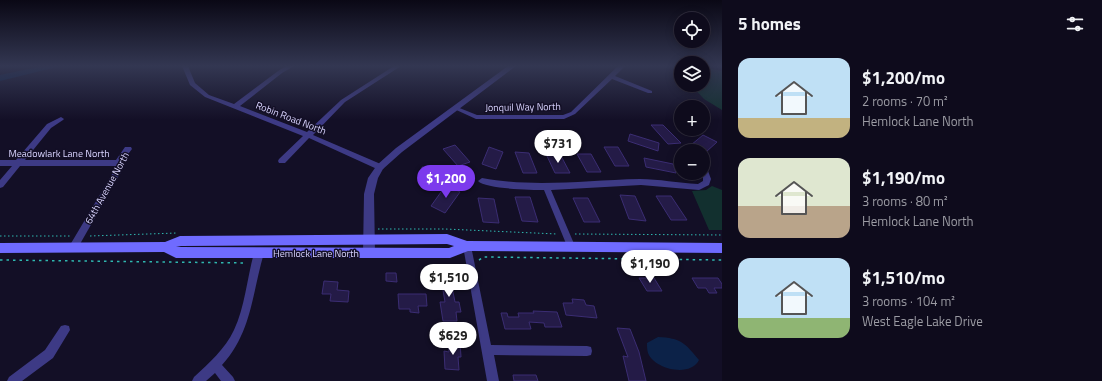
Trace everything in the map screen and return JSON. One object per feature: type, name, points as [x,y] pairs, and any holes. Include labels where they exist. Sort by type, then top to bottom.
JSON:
[{"type":"main road","name":"Hemlock Lane North","points":[[0,248],[166,247],[180,241],[447,239],[468,246],[571,246],[721,249]]},
{"type":"main road","name":"Hemlock Lane North","points":[[166,247],[176,254],[450,252],[468,246]]},
{"type":"street","name":"Robin Road North","points":[[193,84],[198,90],[207,96],[349,151],[380,167]]},
{"type":"street","points":[[235,107],[265,84]]},
{"type":"street","points":[[282,161],[343,101],[370,84]]},
{"type":"street","points":[[369,253],[369,194],[373,178],[380,167],[399,150],[489,84]]},
{"type":"street","name":"Jonquil Way North","points":[[455,108],[476,117],[564,117],[573,113],[604,84]]},
{"type":"street","points":[[629,84],[650,92]]},
{"type":"street","points":[[0,185],[49,126],[61,119]]},
{"type":"street","name":"64th Avenue North","points":[[73,248],[121,165],[118,163],[128,149]]},
{"type":"street","name":"Meadowlark Lane North","points":[[0,163],[118,163]]},
{"type":"street","points":[[482,180],[500,185],[589,186],[642,182],[699,187],[708,180]]},
{"type":"street","points":[[546,186],[571,246]]},
{"type":"street","points":[[468,246],[493,381]]},
{"type":"street","points":[[198,381],[229,349],[239,331],[245,313],[259,253]]},
{"type":"street","points":[[14,381],[49,354],[65,330]]},
{"type":"street","points":[[488,350],[587,351]]},
{"type":"street","points":[[215,365],[230,381]]},
{"type":"path","points":[[378,229],[445,229],[558,234]]},
{"type":"path","points":[[573,234],[722,235]]},
{"type":"path","points":[[0,236],[73,236]]},
{"type":"green space","points":[[710,84],[722,84],[722,110],[710,103],[710,100],[704,99],[698,92],[710,92]]},
{"type":"green space","points":[[712,186],[722,190],[722,230],[709,230],[692,191],[706,190]]},
{"type":"water","points":[[658,337],[682,342],[699,360],[694,366],[688,369],[680,370],[664,367],[652,359],[647,349],[647,343]]},
{"type":"building","points":[[651,125],[663,125],[681,143],[668,144]]},
{"type":"building","points":[[630,134],[659,143],[658,151],[628,141]]},
{"type":"building","points":[[702,136],[717,142],[710,148],[710,144],[692,144]]},
{"type":"building","points":[[455,145],[470,162],[458,166],[443,149]]},
{"type":"building","points":[[489,147],[503,152],[496,169],[482,164]]},
{"type":"building","points":[[604,147],[618,147],[629,166],[615,166]]},
{"type":"building","points":[[515,152],[529,153],[537,173],[523,173]]},
{"type":"building","points":[[546,154],[560,154],[570,173],[555,173]]},
{"type":"building","points":[[577,154],[591,154],[601,172],[587,172]]},
{"type":"building","points":[[644,158],[673,164],[674,173],[646,167]]},
{"type":"building","points":[[422,167],[451,168],[453,179],[423,177]]},
{"type":"building","points":[[446,185],[460,192],[445,213],[431,206]]},
{"type":"building","points":[[620,195],[635,196],[646,221],[629,219]]},
{"type":"building","points":[[656,196],[671,196],[687,220],[671,220]]},
{"type":"building","points":[[515,197],[530,197],[538,222],[522,221]]},
{"type":"building","points":[[478,198],[494,199],[499,223],[483,222]]},
{"type":"building","points":[[573,198],[588,198],[600,222],[584,222]]},
{"type":"building","points":[[440,272],[454,272],[455,282],[451,282],[455,302],[459,302],[461,312],[456,312],[457,321],[443,321],[440,302],[445,302]]},
{"type":"building","points":[[386,273],[396,273],[397,282],[386,281]]},
{"type":"building","points":[[639,278],[654,278],[662,291],[647,291]]},
{"type":"building","points":[[692,278],[718,278],[722,284],[722,288],[714,288],[717,293],[709,293],[706,288],[698,288]]},
{"type":"building","points":[[324,281],[338,282],[337,290],[349,291],[348,302],[330,301],[331,294],[322,294]]},
{"type":"building","points":[[398,294],[426,294],[427,306],[418,306],[419,313],[410,312],[410,309],[399,309]]},
{"type":"building","points":[[572,299],[584,300],[586,305],[594,306],[597,318],[566,315],[563,303],[573,303]]},
{"type":"building","points":[[533,311],[557,312],[562,327],[545,327],[544,323],[529,322],[531,329],[505,329],[501,313],[507,313],[508,317],[519,317],[518,313],[534,313]]},
{"type":"building","points":[[617,328],[630,329],[639,352],[646,381],[629,381],[623,356],[628,357]]},
{"type":"building","points":[[448,341],[460,342],[461,357],[458,357],[459,370],[445,369],[444,351],[449,352]]},
{"type":"building","points":[[513,375],[536,375],[538,381],[514,381]]}]
